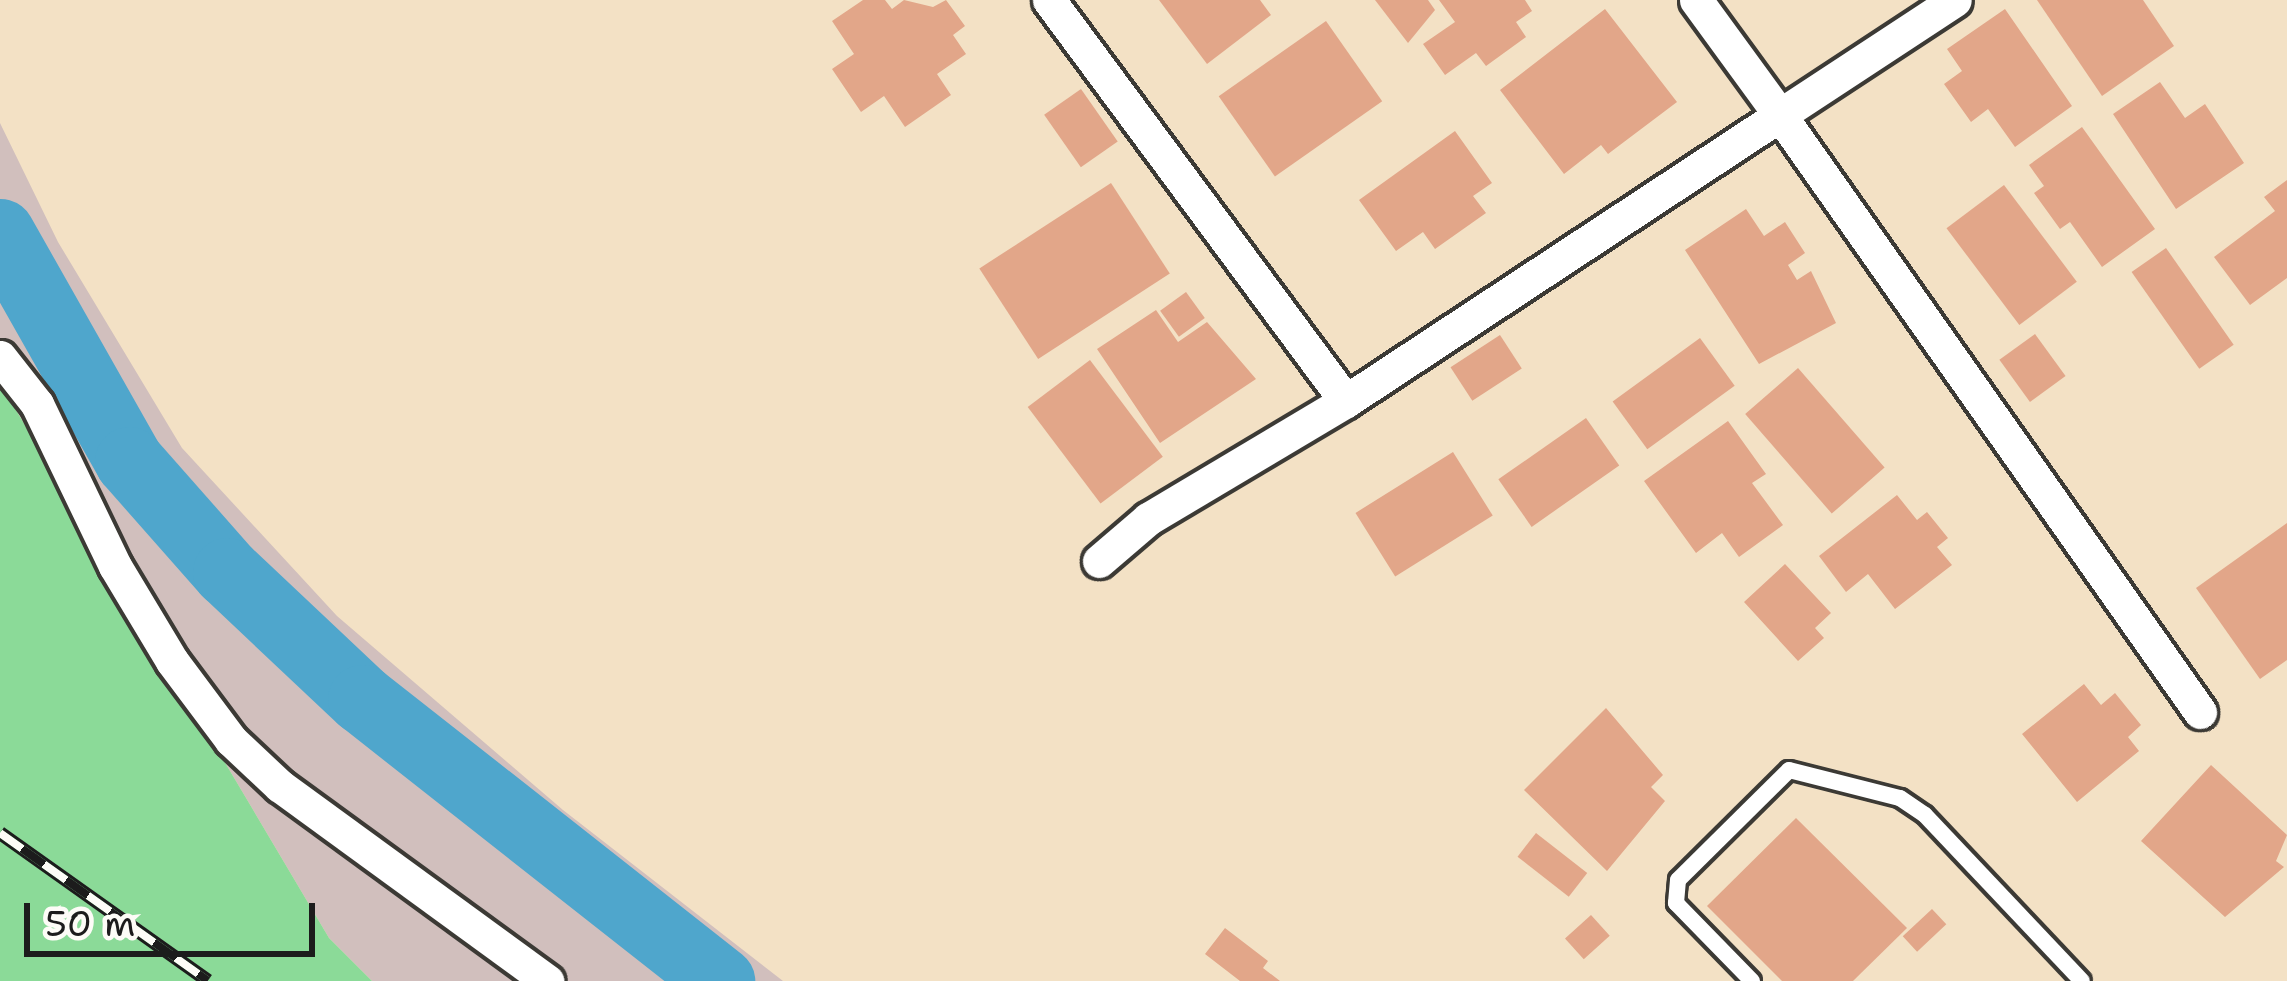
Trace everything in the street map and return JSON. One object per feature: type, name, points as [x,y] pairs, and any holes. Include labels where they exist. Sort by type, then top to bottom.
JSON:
[{"type":"street","points":[[1049,0],[1346,401]]},
{"type":"street","points":[[1696,0],[2200,712]]},
{"type":"street","points":[[1099,561],[1148,518],[1346,401],[1955,0]]},
{"type":"street","points":[[0,357],[38,404],[115,566],[172,661],[231,740],[280,786],[548,981]]},
{"type":"lane","points":[[1752,981],[1676,903],[1678,880],[1790,770],[1900,798],[1925,815],[2082,981]]},
{"type":"shaded area","points":[[0,123],[58,242],[182,448],[337,616],[563,810],[783,981],[372,981],[329,938],[0,383]]},
{"type":"green space","points":[[0,383],[329,938],[372,981],[0,981]]},
{"type":"building","points":[[863,0],[885,0],[892,9],[904,0],[933,7],[946,0],[965,26],[953,35],[966,54],[937,74],[951,95],[905,127],[884,96],[861,112],[832,69],[854,54],[832,21]]},
{"type":"building","points":[[1159,0],[1260,0],[1271,15],[1207,64]]},
{"type":"building","points":[[1375,0],[1428,0],[1435,10],[1408,43]]},
{"type":"building","points":[[1439,0],[1525,0],[1532,11],[1516,22],[1526,37],[1486,66],[1476,53],[1445,75],[1423,44],[1455,22]]},
{"type":"building","points":[[2037,0],[2143,0],[2174,46],[2102,96]]},
{"type":"building","points":[[1605,9],[1677,102],[1608,154],[1601,145],[1564,174],[1500,90]]},
{"type":"building","points":[[2005,9],[2072,106],[2015,147],[1988,109],[1971,122],[1944,84],[1962,71],[1947,49]]},
{"type":"building","points":[[1326,21],[1382,101],[1275,176],[1219,96]]},
{"type":"building","points":[[2160,82],[2185,118],[2205,104],[2244,163],[2176,209],[2113,114]]},
{"type":"building","points":[[1081,89],[1118,141],[1081,167],[1044,115]]},
{"type":"building","points":[[2082,127],[2155,229],[2102,267],[2070,222],[2060,229],[2034,193],[2044,186],[2029,165]]},
{"type":"building","points":[[1455,131],[1492,183],[1473,196],[1486,213],[1435,249],[1423,232],[1396,251],[1359,200]]},
{"type":"building","points":[[2287,180],[2287,278],[2250,305],[2214,257],[2275,211],[2264,197]]},
{"type":"building","points":[[1111,183],[1170,274],[1038,359],[979,269]]},
{"type":"building","points":[[2004,185],[2077,282],[2019,325],[1946,228]]},
{"type":"building","points":[[1746,209],[1764,236],[1785,222],[1805,253],[1788,265],[1797,280],[1811,271],[1836,323],[1759,364],[1685,250]]},
{"type":"building","points":[[2166,248],[2234,345],[2199,369],[2132,272]]},
{"type":"building","points":[[1186,292],[1205,318],[1179,337],[1160,311]]},
{"type":"building","points":[[1156,310],[1178,342],[1207,322],[1256,379],[1160,443],[1097,349]]},
{"type":"building","points":[[2035,334],[2066,376],[2030,402],[1999,360]]},
{"type":"building","points":[[1500,335],[1522,369],[1472,401],[1451,367]]},
{"type":"building","points":[[1700,338],[1735,386],[1647,449],[1613,401]]},
{"type":"building","points":[[1090,360],[1163,457],[1101,504],[1028,407]]},
{"type":"building","points":[[1798,368],[1885,468],[1832,514],[1745,414]]},
{"type":"building","points":[[1586,418],[1619,466],[1532,527],[1498,479]]},
{"type":"building","points":[[1728,421],[1766,474],[1752,483],[1783,525],[1739,557],[1722,533],[1696,553],[1644,481]]},
{"type":"building","points":[[1453,452],[1493,516],[1395,577],[1355,513]]},
{"type":"building","points":[[1897,495],[1917,520],[1927,512],[1948,538],[1937,547],[1952,565],[1895,609],[1868,574],[1846,592],[1819,556]]},
{"type":"building","points":[[2287,523],[2287,660],[2260,679],[2196,588]]},
{"type":"building","points":[[1785,564],[1831,613],[1815,628],[1824,638],[1798,661],[1744,602]]},
{"type":"building","points":[[2084,684],[2101,705],[2115,693],[2141,725],[2128,737],[2139,751],[2077,802],[2022,734]]},
{"type":"building","points":[[1606,708],[1663,775],[1651,787],[1665,801],[1607,871],[1524,790]]},
{"type":"building","points":[[2211,765],[2287,835],[2276,861],[2284,867],[2225,917],[2141,841]]},
{"type":"building","points":[[1796,818],[1907,928],[1853,981],[1782,981],[1707,906]]},
{"type":"building","points":[[1536,833],[1587,873],[1569,897],[1518,857]]},
{"type":"building","points":[[1932,909],[1946,924],[1917,952],[1903,936]]},
{"type":"building","points":[[1591,915],[1610,936],[1584,959],[1565,938]]},
{"type":"building","points":[[1225,928],[1268,961],[1263,968],[1280,981],[1240,981],[1205,954]]},
{"type":"waterway","points":[[0,233],[129,461],[227,572],[362,699],[720,981]]},
{"type":"railway","points":[[0,833],[208,981]]}]
